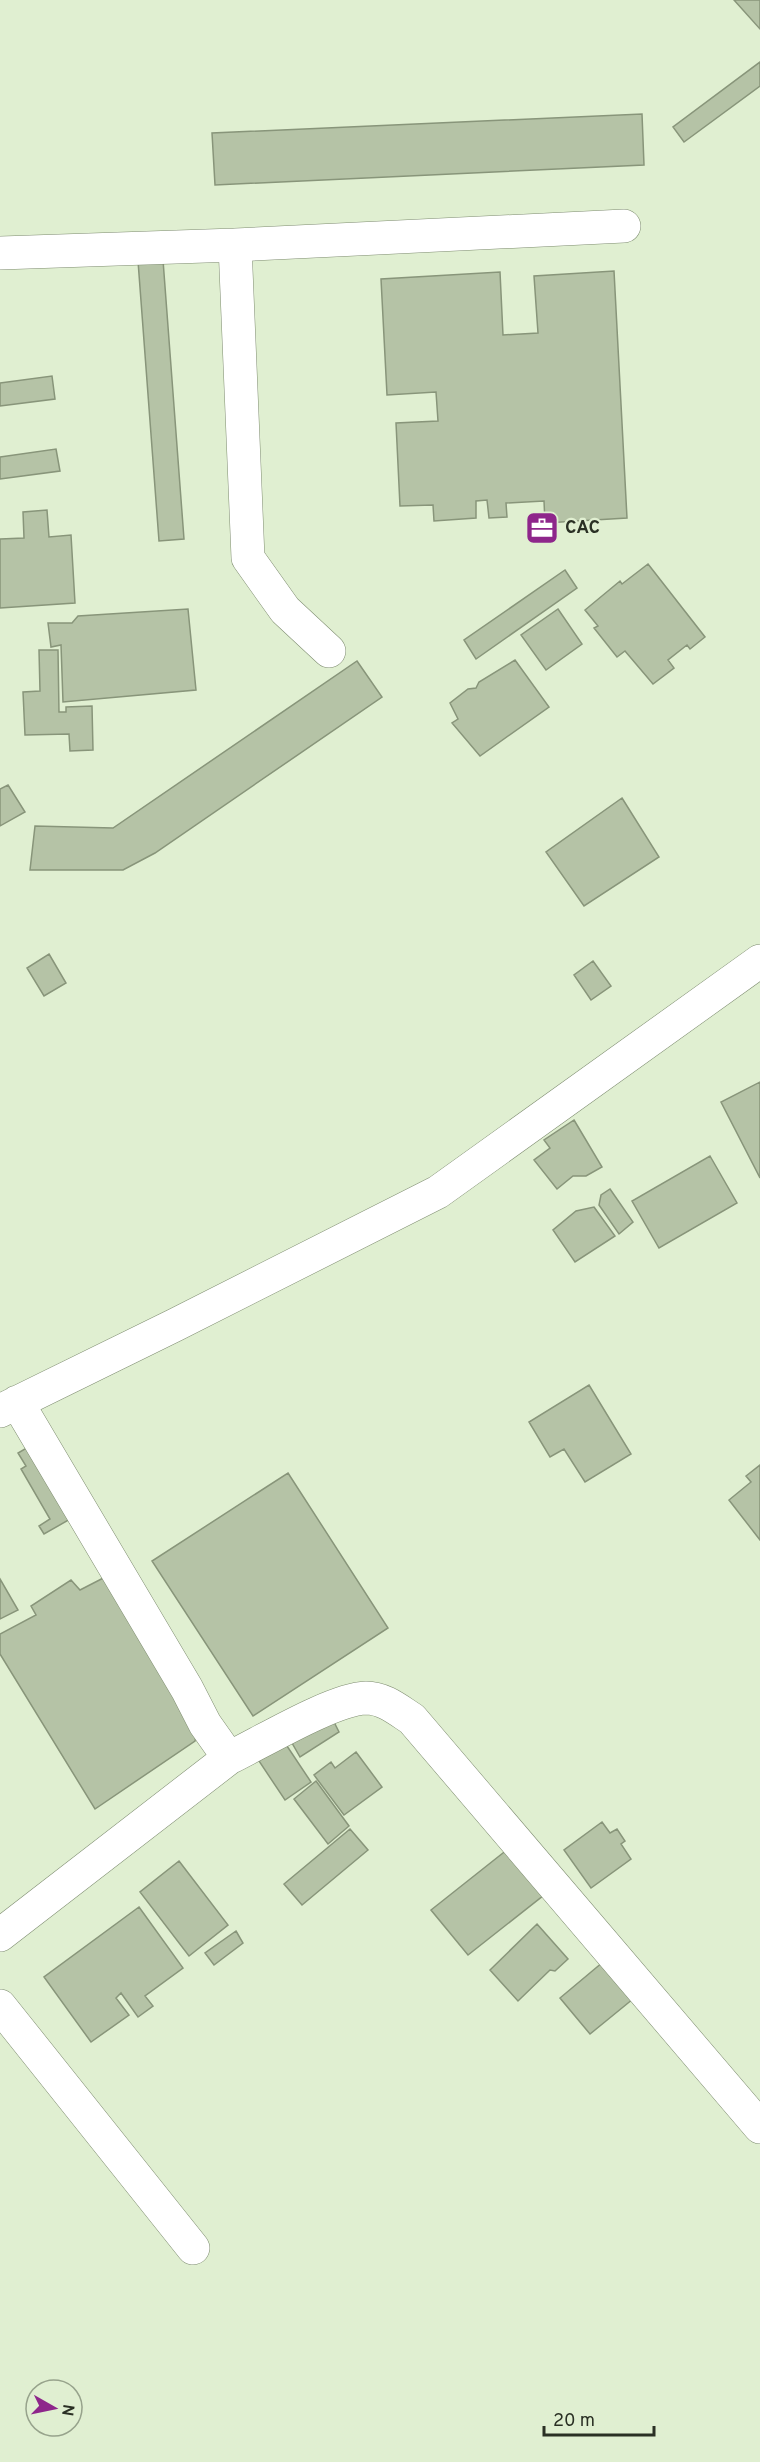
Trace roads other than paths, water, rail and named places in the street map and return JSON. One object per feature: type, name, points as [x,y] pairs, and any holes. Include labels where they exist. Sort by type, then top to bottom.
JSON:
[{"type":"street","points":[[0,253],[236,245],[624,226]]},
{"type":"street","points":[[236,245],[248,558],[285,609],[329,651]]},
{"type":"street","points":[[229,1758],[205,1724],[187,1689],[9,1406],[438,1192],[760,961]]},
{"type":"street","points":[[0,1935],[229,1758],[343,1702],[367,1698],[384,1701],[412,1719],[760,2127]]},
{"type":"street","points":[[0,2006],[193,2248]]},
{"type":"place","name":"CAC","points":[[542,528]]}]
